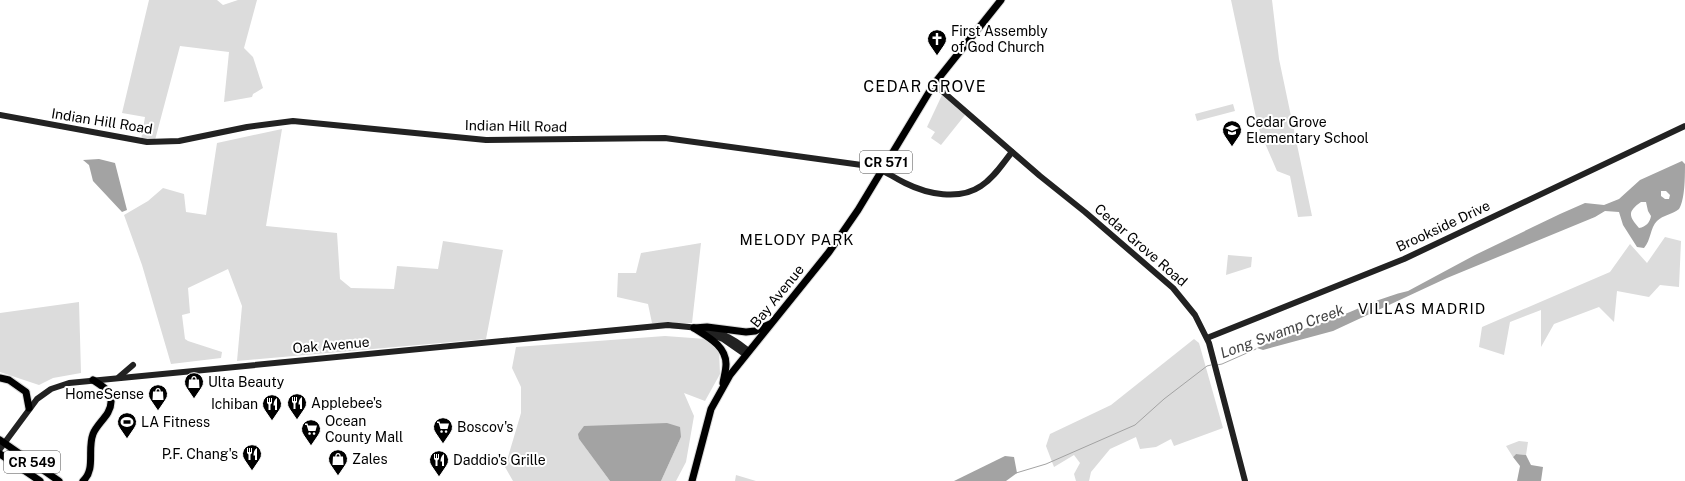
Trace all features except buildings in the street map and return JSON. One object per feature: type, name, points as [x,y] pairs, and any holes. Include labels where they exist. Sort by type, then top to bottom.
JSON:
[{"type":"main road","name":"Bay Avenue","points":[[692,481],[705,426],[711,409],[723,385],[829,252],[858,210],[934,84],[1002,0]]},
{"type":"main road","points":[[694,328],[707,327],[746,332],[755,331],[771,324]]},
{"type":"main road","points":[[694,328],[715,342],[723,352],[726,365],[723,385]]},
{"type":"main road","points":[[0,378],[9,380],[26,392],[29,408]]},
{"type":"main road","points":[[83,481],[90,472],[93,434],[108,413],[112,403],[108,390],[93,380]]},
{"type":"main road","name":"CR 549","points":[[1,444],[59,481]]},
{"type":"main road","name":"CR 549","points":[[0,454],[40,481]]},
{"type":"street","name":"Cedar Grove Road","points":[[934,84],[1173,288],[1195,315],[1207,338],[1214,360],[1245,481]]},
{"type":"street","name":"Indian Hill Road","points":[[0,115],[122,139],[159,143],[196,138],[253,126],[294,121],[486,140],[665,138],[882,169],[904,183],[926,192],[945,194],[966,193],[981,186],[1012,152]]},
{"type":"street","name":"Brookside Drive","points":[[1207,338],[1404,259],[1685,126]]},
{"type":"street","name":"Oak Avenue","points":[[1,444],[37,399],[51,389],[69,383],[93,380],[668,325],[718,333],[729,337],[748,353]]},
{"type":"street","points":[[119,377],[133,365]]},
{"type":"shaded area","points":[[149,0],[217,0],[223,5],[238,0],[257,0],[244,48],[253,57],[263,88],[253,94],[252,97],[224,102],[229,52],[180,46],[155,140],[141,140],[145,117],[122,113]]},
{"type":"shaded area","points":[[1231,0],[1272,0],[1279,59],[1312,216],[1298,217],[1290,176],[1277,171],[1258,127]]},
{"type":"shaded area","points":[[942,95],[965,115],[941,145],[931,138],[935,132],[927,127]]},
{"type":"shaded area","points":[[1233,104],[1235,111],[1197,121],[1195,114]]},
{"type":"shaded area","points":[[282,129],[266,226],[337,233],[340,279],[351,288],[394,289],[397,266],[438,269],[443,241],[503,250],[486,339],[237,361],[242,306],[228,269],[188,288],[190,313],[182,315],[185,339],[222,352],[221,358],[171,364],[142,265],[124,215],[148,201],[163,188],[184,194],[186,212],[206,215],[217,143]]},
{"type":"shaded area","points":[[99,159],[115,163],[127,210],[122,212],[93,181],[89,165],[83,160]]},
{"type":"shaded area","points":[[1682,161],[1685,164],[1684,188],[1681,205],[1677,211],[1662,217],[1657,221],[1644,248],[1637,247],[1623,225],[1619,212],[1605,211],[1595,217],[1447,278],[1333,331],[1263,350],[1257,348],[1379,300],[1408,291],[1475,255],[1585,203],[1604,205],[1619,199],[1640,180]],"holes":[[[1661,191],[1666,191],[1670,195],[1669,199],[1665,199],[1661,196]],[[1641,202],[1646,202],[1651,216],[1647,224],[1644,227],[1639,228],[1631,217],[1631,214],[1634,208]]]},
{"type":"shaded area","points":[[1665,237],[1681,241],[1679,287],[1660,285],[1649,297],[1617,291],[1614,322],[1599,307],[1554,324],[1541,347],[1541,310],[1510,322],[1504,355],[1479,347],[1482,327],[1610,272],[1630,244],[1647,263]]},
{"type":"shaded area","points":[[701,243],[692,323],[652,323],[648,304],[617,297],[618,273],[636,273],[641,253]]},
{"type":"shaded area","points":[[1228,255],[1252,257],[1251,267],[1226,275]]},
{"type":"shaded area","points":[[79,302],[81,373],[53,378],[39,385],[0,372],[0,313]]},
{"type":"shaded area","points":[[665,336],[706,339],[719,350],[720,374],[705,401],[684,393],[694,416],[686,462],[676,481],[661,481],[681,437],[579,439],[610,481],[513,481],[505,467],[521,413],[521,387],[512,368],[516,347]]},
{"type":"shaded area","points":[[1194,339],[1199,343],[1223,428],[1174,446],[1171,439],[1156,447],[1140,449],[1136,437],[1110,449],[1091,472],[1089,481],[1076,481],[1074,474],[1080,463],[1074,455],[1054,467],[1046,446],[1050,434],[1111,405]]},
{"type":"shaded area","points":[[667,423],[680,427],[681,437],[661,481],[610,481],[579,439],[578,434],[584,426]]},
{"type":"shaded area","points":[[1519,441],[1528,442],[1526,455],[1516,454],[1513,457],[1506,446]]},
{"type":"shaded area","points":[[1516,454],[1526,455],[1531,465],[1543,467],[1541,481],[1517,481],[1520,466],[1513,457]]},
{"type":"shaded area","points":[[1005,456],[1014,457],[1017,473],[1006,481],[954,481]]},
{"type":"shaded area","points":[[736,475],[756,481],[735,481]]},
{"type":"waterway","name":"Long Swamp Creek","points":[[1217,365],[1256,349]]},
{"type":"waterway","name":"Long Swamp Creek","points":[[1016,473],[1046,464],[1135,425],[1164,399],[1207,366],[1211,365]]},
{"type":"place","name":"First Assembly of God Church","points":[[937,56]]},
{"type":"place","name":"Cedar Grove Elementary School","points":[[1232,147]]},
{"type":"place","name":"Ulta Beauty","points":[[194,399]]},
{"type":"place","name":"HomeSense","points":[[158,411]]},
{"type":"place","name":"Applebee's","points":[[297,420]]},
{"type":"place","name":"Ichiban","points":[[272,421]]},
{"type":"place","name":"LA Fitness","points":[[127,439]]},
{"type":"place","name":"Boscov's","points":[[443,444]]},
{"type":"place","name":"Ocean County Mall","points":[[311,446]]},
{"type":"place","name":"P.F. Chang's","points":[[252,471]]},
{"type":"place","name":"Zales","points":[[338,476]]},
{"type":"place","name":"Daddio's Grille","points":[[439,477]]},
{"type":"district","name":"CEDAR GROVE","points":[[925,86]]},
{"type":"district","name":"MELODY PARK","points":[[797,239]]},
{"type":"district","name":"VILLAS MADRID","points":[[1422,308]]}]
